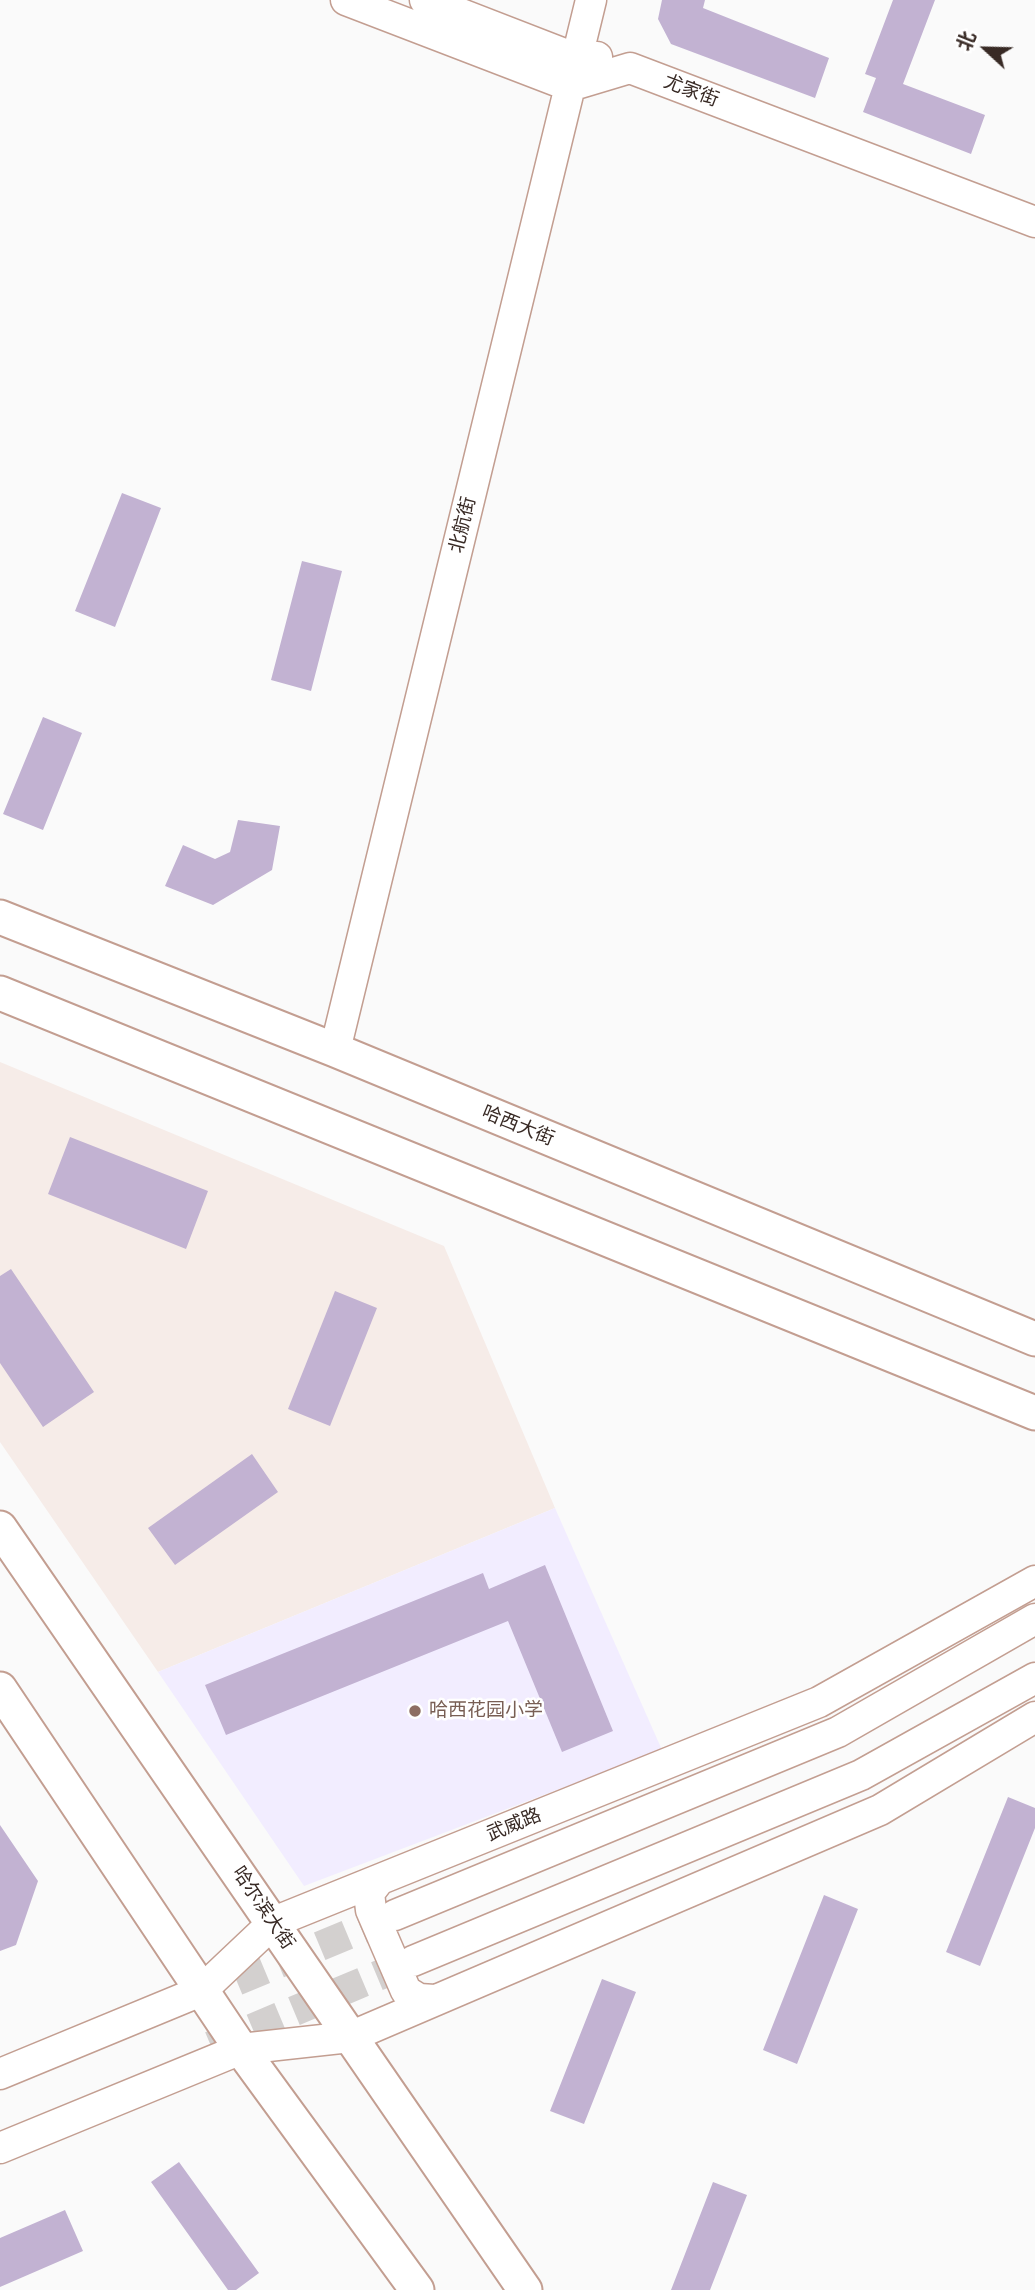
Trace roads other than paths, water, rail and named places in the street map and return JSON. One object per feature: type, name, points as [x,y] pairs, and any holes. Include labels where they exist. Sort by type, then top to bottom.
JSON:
[{"type":"main road","name":"尤家街","points":[[346,0],[573,73],[630,68],[1035,222]]},
{"type":"main road","name":"尤家街","points":[[425,0],[573,73],[630,53],[1035,206]]},
{"type":"main road","name":"北航街","points":[[335,1050],[591,0]]},
{"type":"main road","name":"哈西大街","points":[[0,917],[335,1050],[1035,1339]]},
{"type":"main road","points":[[0,993],[1035,1413]]},
{"type":"main road","name":"哈尔滨大街","points":[[0,1528],[525,2290]]},
{"type":"main road","name":"武威路","points":[[0,2074],[201,1991],[274,1922],[819,1702],[1035,1581]]},
{"type":"main road","name":"武威路","points":[[395,1915],[838,1732],[1035,1619]]},
{"type":"main road","points":[[413,1961],[861,1775],[1035,1678]]},
{"type":"main road","points":[[0,1689],[241,2049],[417,2290]]},
{"type":"main road","points":[[0,2148],[241,2049],[350,2037],[880,1810],[1035,1717]]},
{"type":"main road","points":[[379,1880],[369,1893],[371,1910],[406,1991],[419,1999],[435,2000]]},
{"type":"tunnel","points":[[195,1998],[395,1915]]},
{"type":"tunnel","points":[[211,2046],[413,1961]]},
{"type":"place","name":"哈西花园小学","points":[[415,1711]]}]
